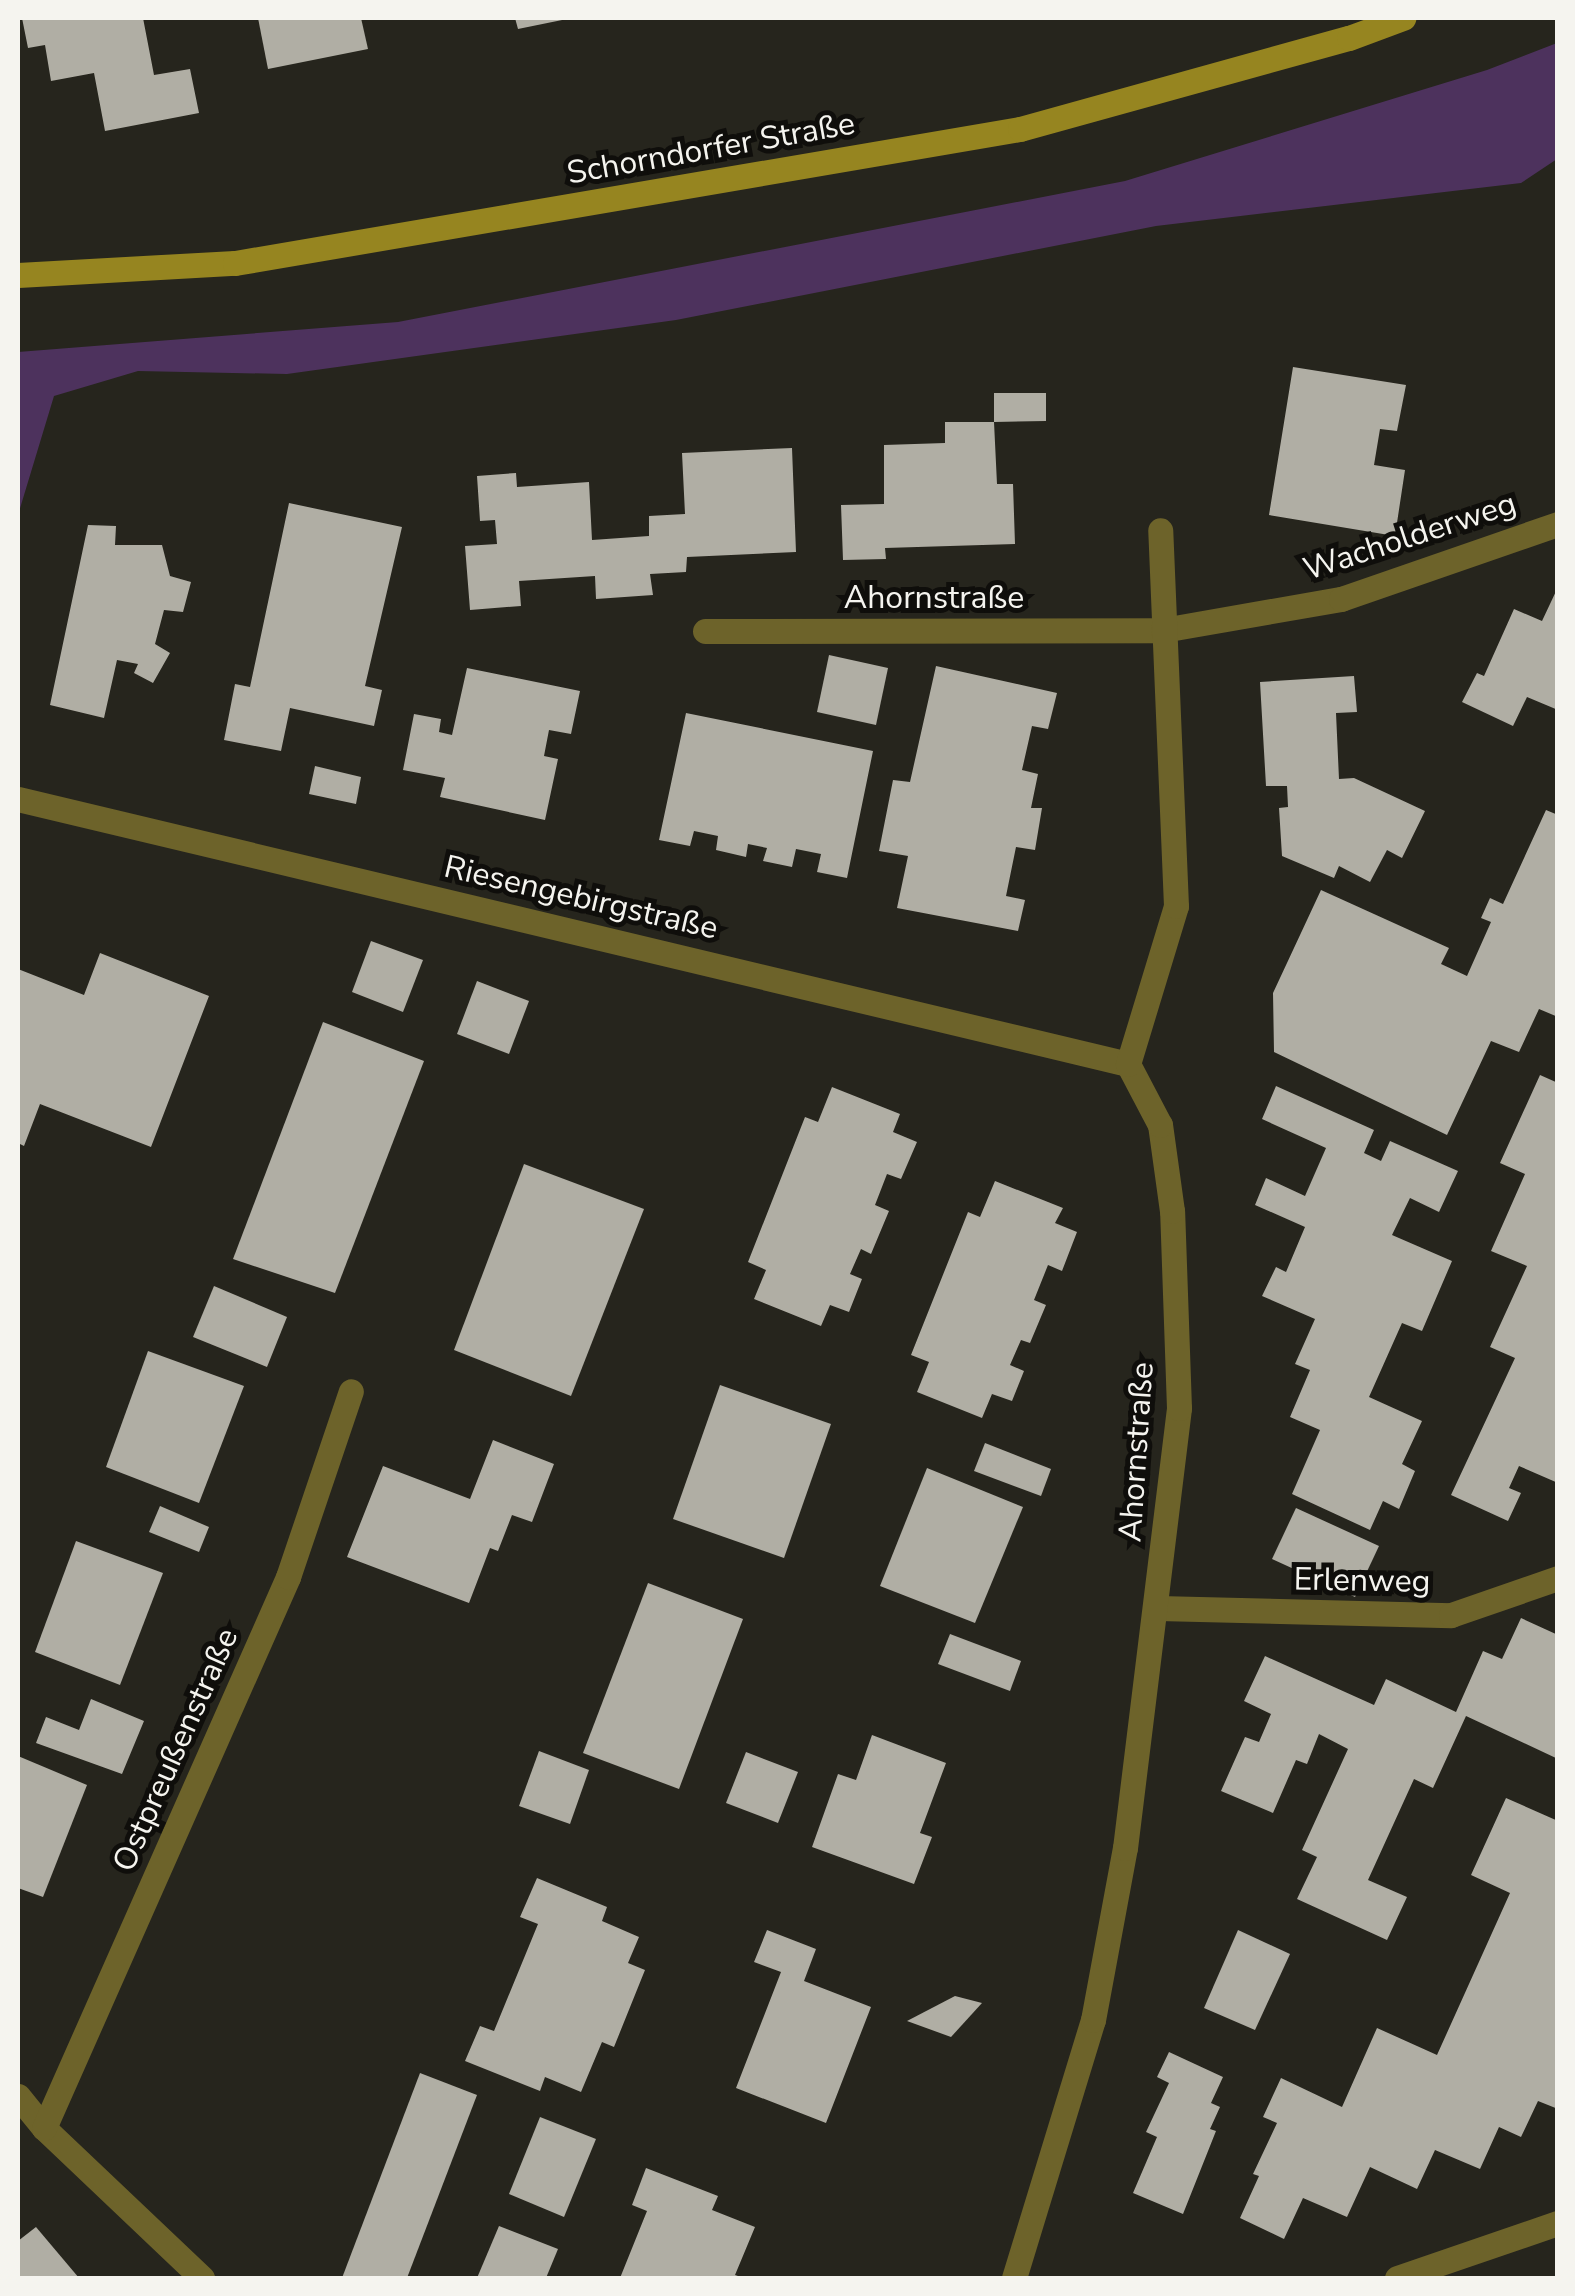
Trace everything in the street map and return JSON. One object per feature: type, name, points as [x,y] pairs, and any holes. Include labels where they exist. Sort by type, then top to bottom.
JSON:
[{"type":"street","name":"Schorndorfer Straße","points":[[18,275],[236,263],[1020,129],[1350,38],[1403,18]]},
{"type":"street","name":"Wacholderweg","points":[[1162,630],[1342,599],[1558,524]]},
{"type":"street","points":[[1128,1064],[1176,906],[1160,530]]},
{"type":"street","name":"Ahornstraße","points":[[705,631],[1162,630]]},
{"type":"street","name":"Riesengebirgstraße","points":[[18,799],[1128,1064]]},
{"type":"street","name":"Ahornstraße","points":[[1014,2278],[1093,2020],[1126,1848],[1158,1608],[1179,1408],[1172,1211],[1160,1125],[1128,1064]]},
{"type":"street","name":"Ostpreußenstraße","points":[[44,2128],[288,1578],[351,1391]]},
{"type":"street","name":"Erlenweg","points":[[1158,1608],[1451,1616],[1558,1578]]},
{"type":"street","points":[[18,2096],[44,2128],[202,2278]]},
{"type":"street","points":[[1397,2278],[1558,2223]]},
{"type":"shaded area","points":[[1557,43],[1557,159],[1521,183],[1156,226],[676,320],[287,374],[138,371],[54,396],[18,515],[18,352],[398,322],[1125,181],[1487,70]]},
{"type":"building","points":[[22,18],[143,18],[154,75],[190,69],[199,113],[105,131],[94,73],[51,81],[45,45],[28,48]]},
{"type":"building","points":[[258,18],[361,18],[368,49],[268,69]]},
{"type":"building","points":[[515,18],[567,18],[567,19],[518,29]]},
{"type":"building","points":[[1293,367],[1406,385],[1397,431],[1380,429],[1374,465],[1405,470],[1395,536],[1269,515]]},
{"type":"building","points":[[994,393],[1046,393],[1046,421],[994,422]]},
{"type":"building","points":[[945,422],[994,422],[997,484],[1013,484],[1015,544],[885,548],[886,559],[843,560],[841,505],[884,504],[884,445],[945,443]]},
{"type":"building","points":[[792,448],[796,552],[687,557],[686,572],[650,574],[653,595],[596,599],[595,576],[519,581],[521,606],[470,610],[465,546],[497,544],[495,520],[480,521],[477,476],[516,473],[517,487],[589,482],[592,540],[649,536],[649,516],[685,514],[682,453]]},
{"type":"building","points":[[289,503],[402,527],[365,686],[382,690],[374,726],[290,708],[281,751],[224,740],[235,684],[250,687]]},
{"type":"building","points":[[88,525],[116,526],[115,545],[162,545],[170,576],[191,582],[183,612],[164,610],[155,644],[170,653],[153,683],[134,673],[138,664],[117,660],[104,718],[50,705]]},
{"type":"building","points":[[1558,587],[1558,710],[1527,697],[1513,726],[1462,702],[1477,673],[1484,676],[1514,609],[1542,621]]},
{"type":"building","points":[[829,655],[888,668],[876,725],[817,712]]},
{"type":"building","points":[[936,666],[1057,693],[1048,729],[1032,726],[1022,770],[1038,774],[1031,808],[1042,808],[1035,850],[1016,847],[1006,896],[1025,900],[1018,931],[897,908],[908,856],[879,851],[893,780],[910,782]]},
{"type":"building","points":[[467,668],[580,691],[571,734],[549,730],[544,756],[558,759],[545,820],[440,797],[445,778],[403,770],[414,714],[441,719],[439,732],[452,735]]},
{"type":"building","points":[[1354,676],[1357,712],[1336,713],[1339,779],[1354,778],[1425,811],[1402,858],[1387,850],[1370,882],[1339,866],[1334,878],[1282,856],[1279,808],[1288,807],[1287,786],[1266,786],[1260,682]]},
{"type":"building","points":[[686,713],[873,751],[847,878],[817,872],[821,854],[796,849],[792,867],[763,861],[767,848],[748,844],[746,857],[716,850],[718,836],[694,831],[690,846],[659,840]]},
{"type":"building","points":[[315,766],[361,777],[356,804],[309,794]]},
{"type":"building","points":[[1546,810],[1558,815],[1558,1017],[1539,1009],[1519,1052],[1491,1041],[1447,1135],[1274,1052],[1273,993],[1321,890],[1449,948],[1441,964],[1467,976],[1491,922],[1481,918],[1490,898],[1503,904]]},
{"type":"building","points":[[371,941],[423,960],[403,1012],[352,992]]},
{"type":"building","points":[[100,953],[209,996],[151,1147],[40,1104],[24,1146],[18,1143],[18,969],[84,995]]},
{"type":"building","points":[[477,981],[529,1001],[509,1054],[457,1034]]},
{"type":"building","points":[[323,1022],[424,1061],[335,1293],[233,1259]]},
{"type":"building","points":[[1540,1075],[1558,1083],[1558,1483],[1519,1466],[1509,1488],[1521,1493],[1508,1521],[1451,1495],[1515,1358],[1490,1347],[1527,1266],[1491,1251],[1525,1174],[1500,1163]]},
{"type":"building","points":[[1276,1086],[1374,1130],[1364,1153],[1381,1161],[1390,1141],[1458,1171],[1439,1212],[1410,1198],[1392,1235],[1452,1261],[1422,1331],[1402,1323],[1369,1397],[1422,1421],[1402,1464],[1415,1471],[1399,1509],[1383,1501],[1370,1530],[1292,1494],[1320,1430],[1290,1417],[1310,1370],[1295,1364],[1315,1319],[1262,1296],[1276,1267],[1286,1272],[1305,1227],[1255,1205],[1266,1178],[1305,1196],[1326,1148],[1262,1119]]},
{"type":"building","points":[[832,1087],[900,1114],[893,1132],[917,1142],[901,1179],[887,1174],[875,1205],[889,1211],[871,1254],[861,1249],[850,1274],[862,1279],[849,1312],[830,1305],[821,1326],[754,1299],[766,1270],[748,1262],[805,1117],[818,1122]]},
{"type":"building","points":[[524,1164],[644,1209],[571,1396],[454,1350]]},
{"type":"building","points":[[995,1181],[1063,1208],[1055,1223],[1077,1232],[1062,1271],[1048,1265],[1034,1300],[1046,1305],[1030,1343],[1021,1340],[1010,1365],[1024,1371],[1012,1401],[992,1394],[982,1418],[917,1392],[929,1362],[911,1355],[968,1212],[980,1217]]},
{"type":"building","points":[[214,1286],[287,1317],[267,1367],[193,1337]]},
{"type":"building","points":[[148,1351],[244,1386],[199,1503],[106,1467]]},
{"type":"building","points":[[720,1385],[831,1424],[784,1558],[673,1519]]},
{"type":"building","points":[[493,1440],[554,1464],[532,1522],[512,1515],[498,1551],[490,1548],[469,1603],[347,1557],[383,1466],[470,1499]]},
{"type":"building","points":[[985,1443],[1051,1469],[1041,1496],[974,1471]]},
{"type":"building","points":[[927,1468],[1023,1507],[975,1623],[880,1586]]},
{"type":"building","points":[[160,1506],[209,1527],[199,1552],[149,1532]]},
{"type":"building","points":[[1296,1508],[1379,1546],[1355,1597],[1272,1559]]},
{"type":"building","points":[[76,1541],[163,1573],[120,1685],[35,1652]]},
{"type":"building","points":[[648,1583],[743,1619],[679,1789],[583,1753]]},
{"type":"building","points":[[1521,1618],[1558,1635],[1558,1759],[1466,1716],[1433,1788],[1414,1779],[1368,1880],[1407,1897],[1387,1940],[1297,1899],[1317,1857],[1302,1850],[1348,1749],[1319,1734],[1307,1764],[1296,1760],[1273,1813],[1221,1791],[1245,1737],[1259,1742],[1271,1714],[1244,1701],[1265,1656],[1374,1705],[1386,1679],[1456,1712],[1483,1651],[1502,1659]]},
{"type":"building","points":[[950,1634],[1021,1661],[1010,1691],[938,1664]]},
{"type":"building","points":[[91,1699],[144,1721],[122,1774],[36,1743],[46,1717],[79,1730]]},
{"type":"building","points":[[872,1735],[946,1763],[920,1833],[932,1837],[914,1884],[812,1847],[838,1774],[856,1780]]},
{"type":"building","points":[[539,1751],[589,1770],[570,1824],[519,1806]]},
{"type":"building","points":[[746,1752],[798,1772],[778,1823],[726,1803]]},
{"type":"building","points":[[18,1756],[87,1785],[43,1897],[18,1888]]},
{"type":"building","points":[[1506,1798],[1558,1821],[1558,2109],[1538,2101],[1521,2137],[1499,2127],[1480,2169],[1435,2150],[1417,2189],[1370,2167],[1347,2217],[1303,2198],[1284,2239],[1240,2218],[1259,2176],[1253,2174],[1277,2123],[1263,2117],[1281,2078],[1342,2107],[1377,2028],[1437,2055],[1510,1893],[1471,1875]]},
{"type":"building","points":[[537,1878],[607,1907],[602,1921],[639,1937],[628,1963],[645,1970],[614,2047],[602,2042],[581,2092],[545,2077],[540,2091],[465,2061],[480,2026],[494,2031],[538,1924],[520,1917]]},
{"type":"building","points":[[767,1930],[816,1949],[804,1981],[871,2007],[826,2123],[736,2088],[781,1972],[754,1962]]},
{"type":"building","points":[[1238,1930],[1290,1954],[1255,2030],[1204,2008]]},
{"type":"building","points":[[955,1996],[982,2003],[951,2037],[907,2021]]},
{"type":"building","points":[[1169,2052],[1223,2077],[1211,2103],[1220,2107],[1210,2129],[1216,2131],[1183,2214],[1133,2193],[1157,2137],[1146,2132],[1169,2083],[1157,2077]]},
{"type":"building","points":[[420,2073],[477,2095],[407,2278],[342,2278]]},
{"type":"building","points":[[540,2117],[596,2139],[564,2217],[509,2194]]},
{"type":"building","points":[[646,2168],[718,2196],[712,2210],[755,2227],[735,2275],[744,2278],[620,2278],[647,2211],[632,2205]]},
{"type":"building","points":[[499,2226],[558,2249],[546,2278],[477,2278]]},
{"type":"building","points":[[36,2227],[79,2278],[18,2278],[18,2241]]}]
